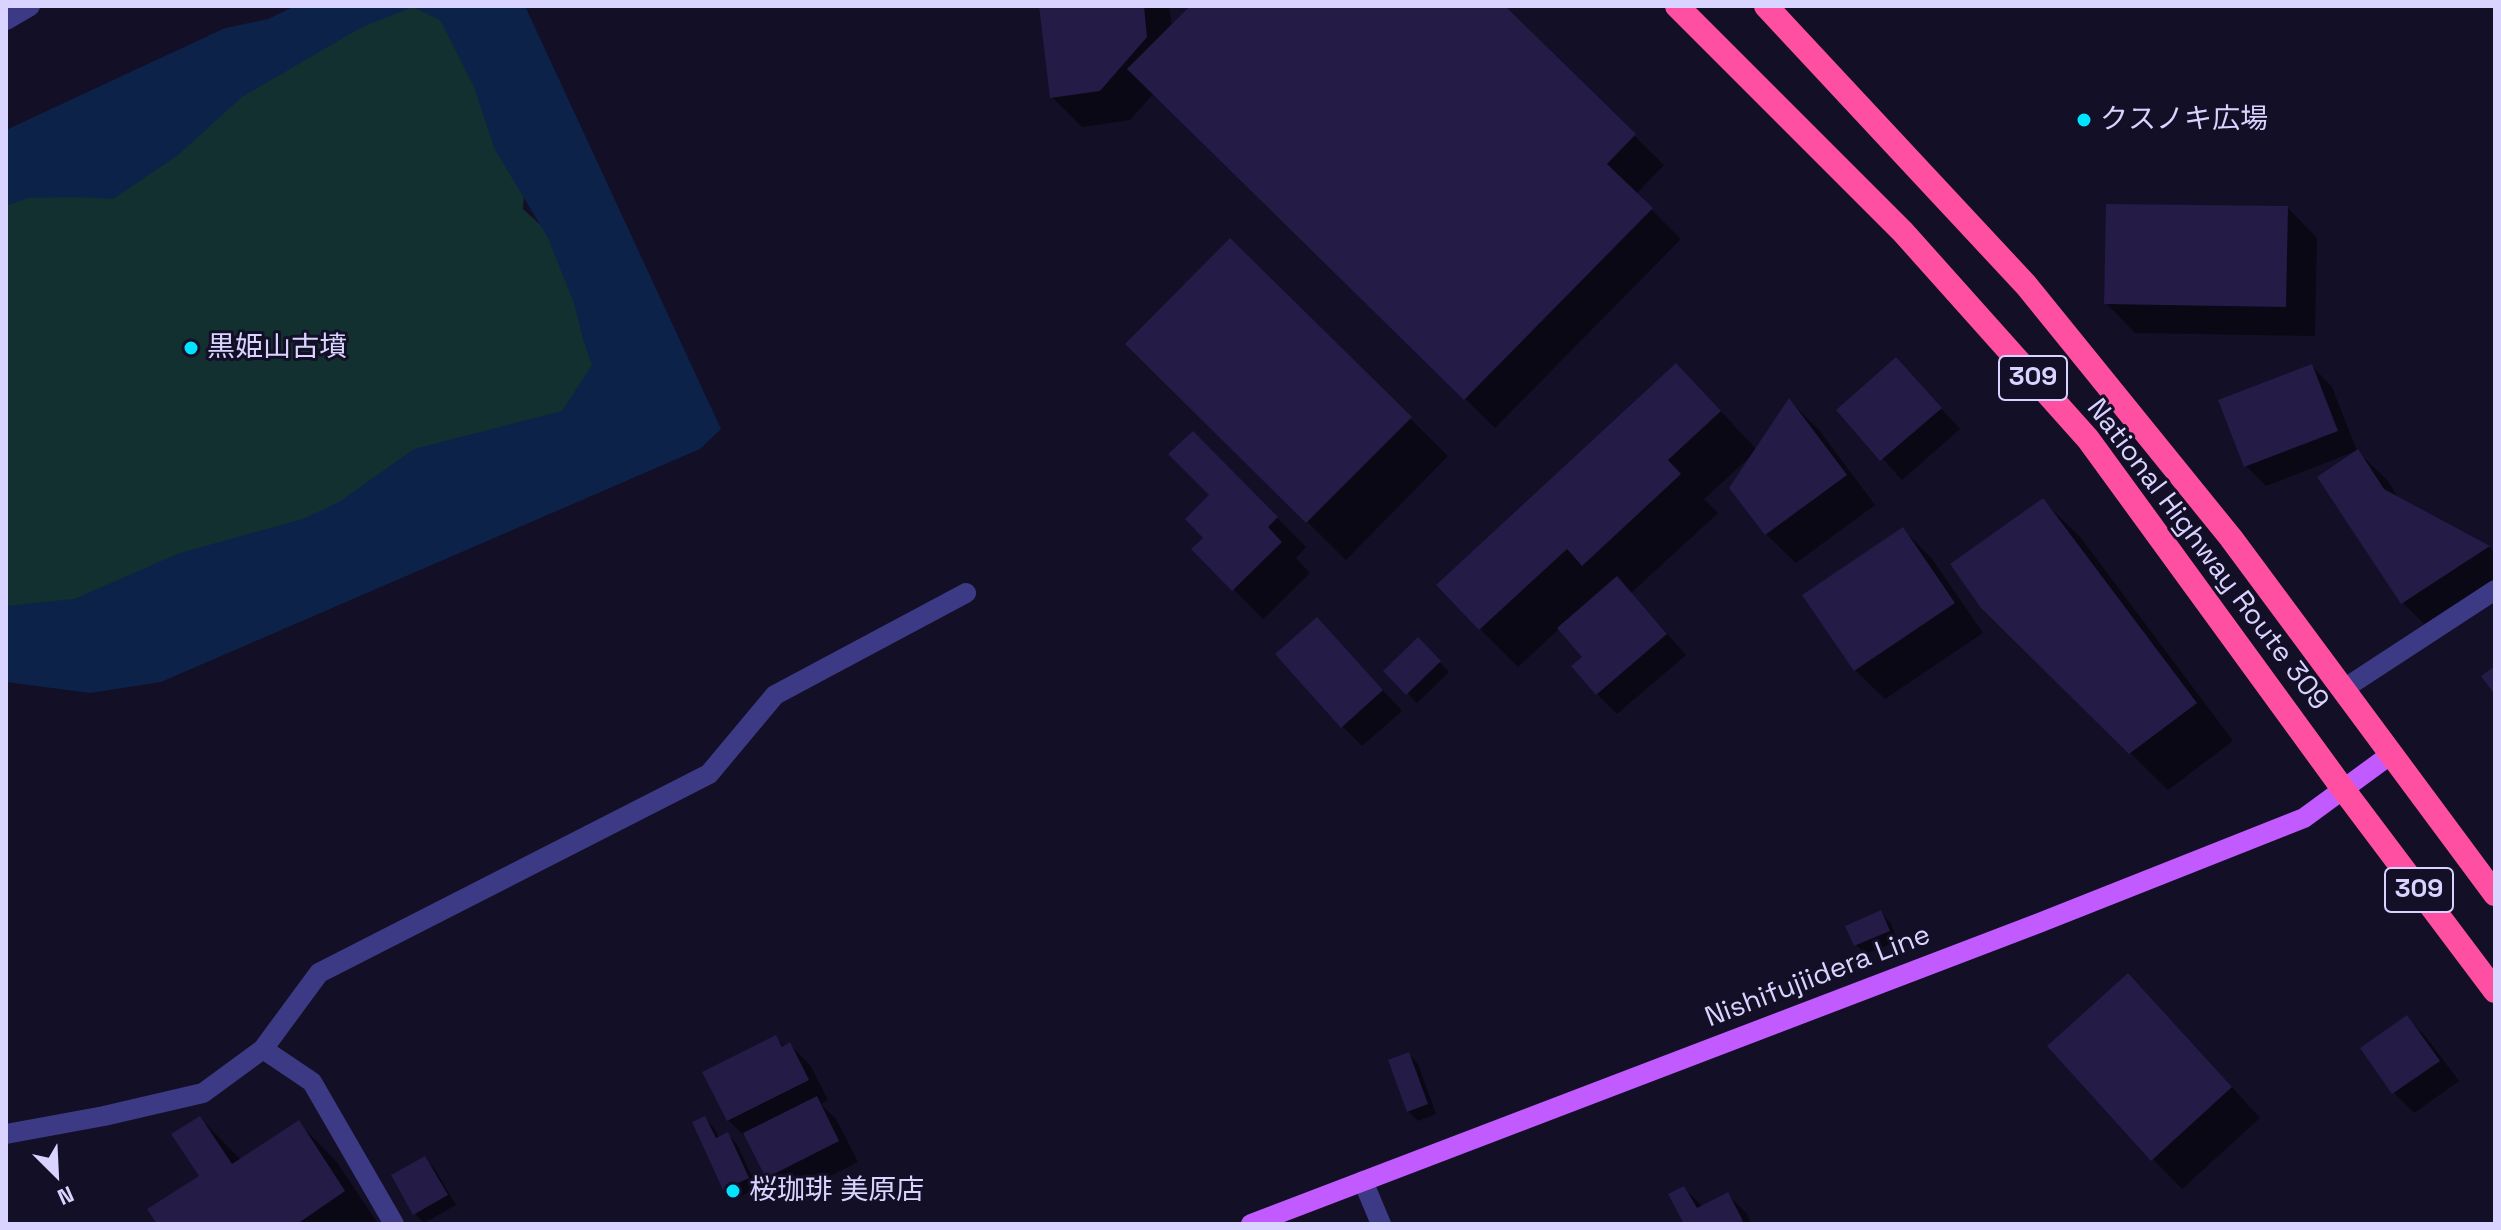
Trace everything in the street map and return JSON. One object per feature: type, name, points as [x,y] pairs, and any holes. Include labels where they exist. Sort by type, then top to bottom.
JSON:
[{"type":"highway","name":"National Highway Route 309","points":[[1677,6],[1903,232],[2088,439],[2343,789],[2495,991]]},
{"type":"highway","name":"National Highway Route 309","points":[[1766,6],[2026,285],[2231,538],[2495,894]]},
{"type":"main road","name":"Nishifujiidera Line","points":[[1251,1224],[2039,923],[2304,818],[2390,755]]},
{"type":"street","points":[[6,20],[30,6]]},
{"type":"street","points":[[2342,690],[2495,590]]},
{"type":"street","points":[[6,1134],[203,1093],[263,1049],[319,973],[709,774],[775,695],[966,593]]},
{"type":"street","points":[[263,1049],[312,1082],[394,1224]]},
{"type":"street","points":[[1363,1181],[1381,1224]]},
{"type":"green space","points":[[369,6],[428,6],[472,24],[527,156],[523,209],[579,260],[616,392],[366,520],[6,618],[6,188]]},
{"type":"water","points":[[295,6],[525,6],[721,429],[700,449],[161,682],[90,693],[6,682],[6,606],[74,599],[180,553],[303,519],[339,502],[414,449],[562,411],[592,365],[574,303],[548,238],[494,148],[474,87],[440,20],[413,7],[362,27],[242,97],[177,156],[113,199],[28,198],[6,206],[6,130],[225,28],[268,19]]},
{"type":"building","points":[[1039,6],[1144,6],[1147,37],[1100,91],[1050,98]]},
{"type":"building","points":[[1190,6],[1505,6],[1636,134],[1607,164],[1653,208],[1464,400],[1127,69]]},
{"type":"building","points":[[2106,204],[2288,206],[2286,307],[2104,304]]},
{"type":"building","points":[[1230,238],[1412,417],[1306,523],[1125,344]]},
{"type":"building","points":[[1896,357],[1942,408],[1880,461],[1836,410]]},
{"type":"building","points":[[1676,363],[1721,411],[1668,460],[1681,474],[1582,566],[1567,549],[1479,630],[1436,585]]},
{"type":"building","points":[[2312,364],[2338,431],[2244,467],[2218,400]]},
{"type":"building","points":[[1789,398],[1847,475],[1765,535],[1729,488]]},
{"type":"building","points":[[1193,431],[1278,517],[1268,527],[1282,542],[1232,591],[1191,549],[1203,538],[1185,519],[1209,495],[1168,454]]},
{"type":"building","points":[[2358,449],[2384,489],[2490,546],[2401,604],[2317,477]]},
{"type":"building","points":[[2043,498],[2197,703],[2129,754],[1981,608],[1950,564]]},
{"type":"building","points":[[1903,527],[1955,603],[1854,671],[1802,595]]},
{"type":"building","points":[[1617,576],[1667,634],[1596,695],[1571,666],[1582,657],[1557,628]]},
{"type":"building","points":[[1317,617],[1383,690],[1341,728],[1275,654]]},
{"type":"building","points":[[1418,637],[1441,661],[1406,695],[1383,671]]},
{"type":"building","points":[[2495,666],[2495,695],[2481,676]]},
{"type":"building","points":[[1881,910],[1890,931],[1854,946],[1845,926]]},
{"type":"building","points":[[2128,973],[2232,1087],[2151,1161],[2047,1046]]},
{"type":"building","points":[[2407,1015],[2440,1061],[2392,1094],[2360,1048]]},
{"type":"building","points":[[776,1035],[782,1047],[790,1042],[809,1080],[727,1121],[702,1072]]},
{"type":"building","points":[[1409,1052],[1428,1104],[1407,1112],[1388,1060]]},
{"type":"building","points":[[817,1096],[839,1141],[766,1178],[743,1133]]},
{"type":"building","points":[[200,1116],[232,1164],[299,1120],[345,1191],[297,1224],[157,1224],[147,1209],[199,1176],[171,1134]]},
{"type":"building","points":[[705,1116],[716,1138],[728,1132],[749,1178],[723,1190],[692,1122]]},
{"type":"building","points":[[425,1156],[448,1195],[413,1215],[391,1175]]},
{"type":"building","points":[[1684,1186],[1697,1208],[1728,1192],[1743,1221],[1737,1224],[1684,1224],[1668,1194]]},
{"type":"place","name":"クスノキ広場","points":[[2084,120]]},
{"type":"place","name":"黒姫山古墳","points":[[191,348]]},
{"type":"place","name":"桜珈琲 美原店","points":[[733,1191]]}]
